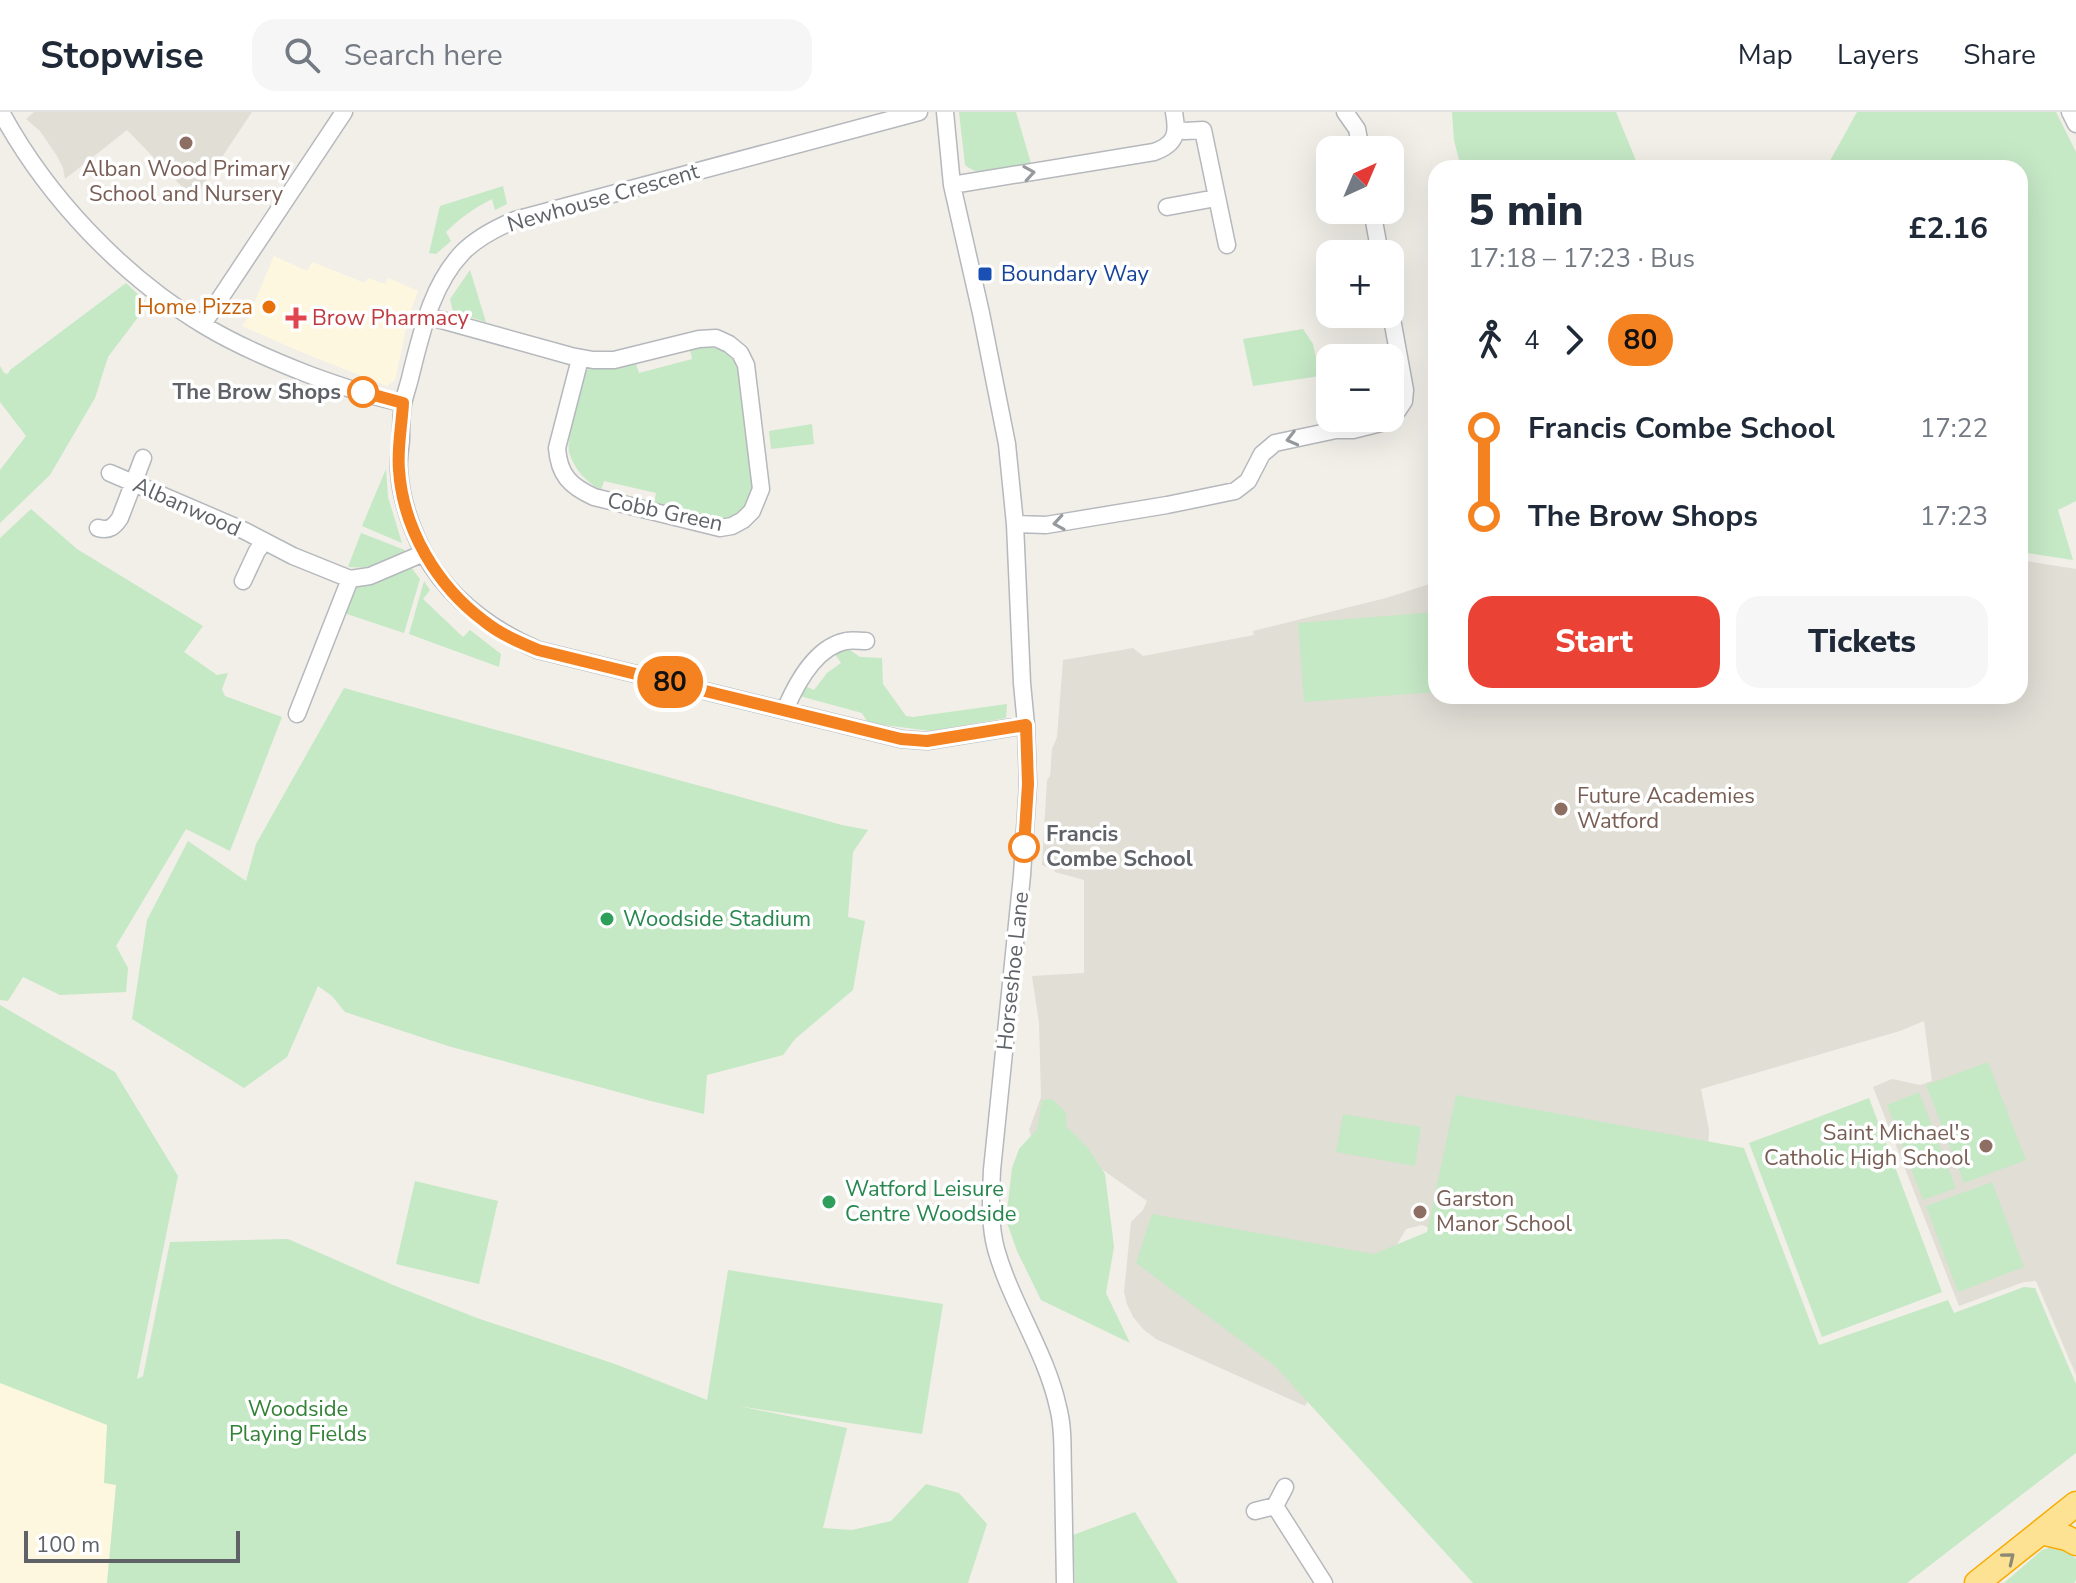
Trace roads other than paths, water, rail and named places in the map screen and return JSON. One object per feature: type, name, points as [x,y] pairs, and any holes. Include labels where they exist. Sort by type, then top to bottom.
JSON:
[{"type":"highway","points":[[1977,1583],[2076,1504]]},
{"type":"highway","points":[[2041,1532],[2076,1543]]},
{"type":"street","points":[[1,112],[17,142],[56,196],[104,246],[159,295],[203,324],[273,361],[333,383],[403,403]]},
{"type":"street","points":[[203,324],[344,112]]},
{"type":"street","name":"Newhouse Crescent","points":[[919,112],[515,220],[495,228],[464,251],[440,283],[427,316],[403,403],[398,469],[407,509],[424,553],[441,579],[460,601],[485,622],[538,650],[901,739],[927,741],[1026,725]]},
{"type":"street","name":"Horseshoe Lane","points":[[945,112],[952,185],[1007,444],[1015,524],[1026,725],[1028,784],[1022,875],[992,1170],[991,1209],[1000,1260],[1058,1403],[1062,1424],[1065,1583]]},
{"type":"street","points":[[952,185],[1154,152],[1168,146],[1175,136],[1174,112]]},
{"type":"street","points":[[1345,112],[1358,136]]},
{"type":"street","points":[[2070,112],[2076,124]]},
{"type":"street","points":[[1177,129],[1203,130],[1227,245]]},
{"type":"street","points":[[1167,207],[1216,198]]},
{"type":"street","name":"Cobb Green","points":[[427,316],[580,359],[614,360],[699,339],[716,338],[729,344],[740,353],[746,365],[761,489],[752,511],[732,526],[720,528],[594,497],[576,489],[558,462],[557,448],[580,359]]},
{"type":"street","points":[[1015,524],[1035,526],[1068,522],[1235,491],[1248,481],[1262,454],[1275,443],[1336,430],[1353,430],[1390,419],[1404,401],[1405,390],[1394,328]]},
{"type":"street","points":[[98,528],[106,530],[115,526],[126,506],[143,458]]},
{"type":"street","name":"Albanwood","points":[[110,473],[350,579]]},
{"type":"street","name":"Albanwood","points":[[243,581],[264,542]]},
{"type":"street","points":[[297,714],[311,698],[350,579],[370,576],[424,553]]},
{"type":"street","points":[[785,710],[797,683],[818,657],[845,641],[866,641]]},
{"type":"street","points":[[1255,1511],[1275,1506],[1285,1487]]},
{"type":"street","points":[[1275,1506],[1324,1583]]},
{"type":"place","name":"Alban Wood Primary School and Nursery","points":[[186,143]]},
{"type":"place","name":"Boundary Way","points":[[985,274]]},
{"type":"place","name":"Home Pizza","points":[[269,307]]},
{"type":"place","name":"Brow Pharmacy","points":[[296,318]]},
{"type":"place","name":"The Brow Shops","points":[[363,392]]},
{"type":"place","name":"Future Academies Watford","points":[[1561,809]]},
{"type":"place","name":"Francis Combe School","points":[[1024,847]]},
{"type":"place","name":"Woodside Stadium","points":[[607,919]]},
{"type":"place","name":"Saint Michael's Catholic High School","points":[[1986,1146]]},
{"type":"place","name":"Watford Leisure Centre Woodside","points":[[829,1202]]},
{"type":"place","name":"Garston Manor School","points":[[1420,1212]]},
{"type":"park label","name":"Woodside Playing Fields","points":[[298,1422]]}]
